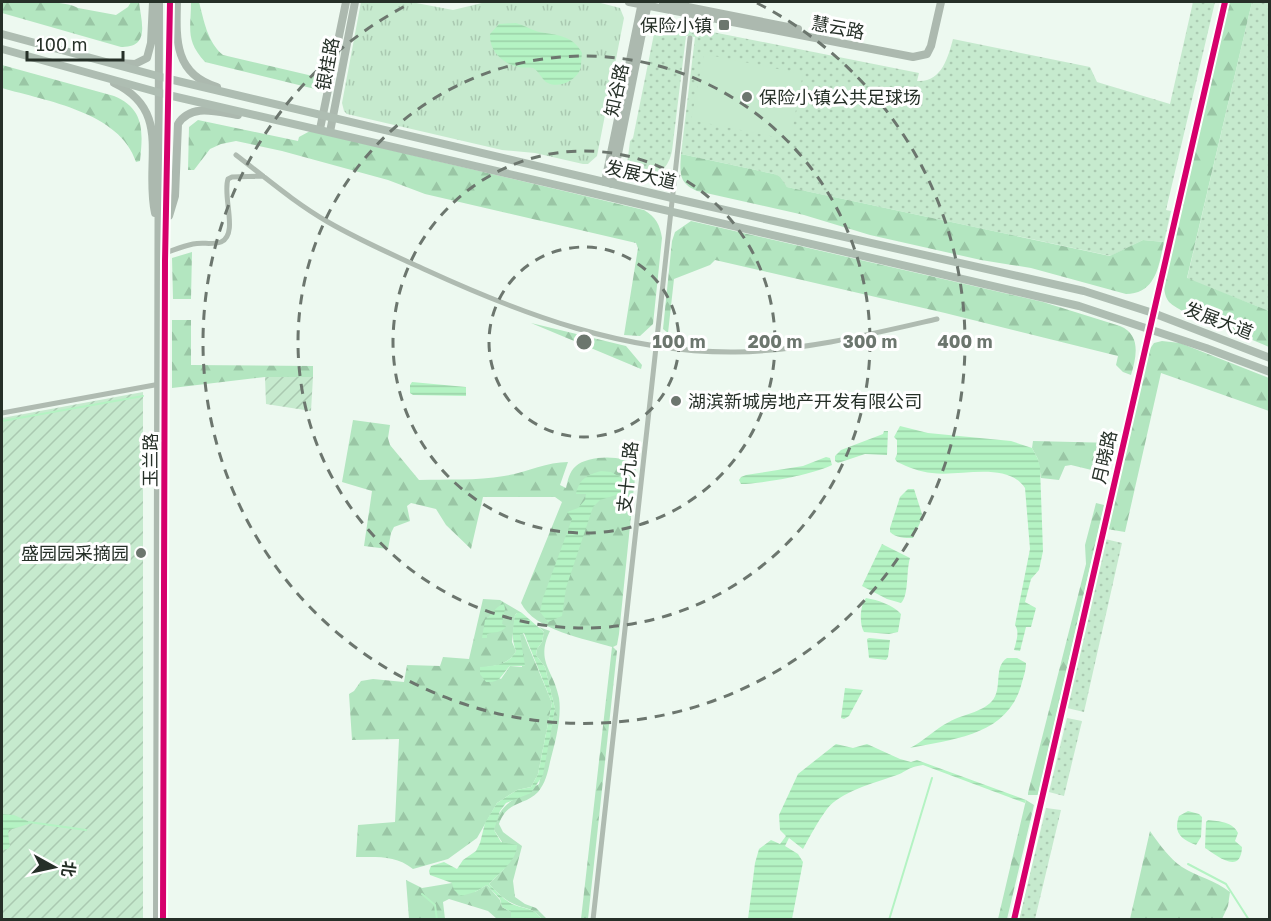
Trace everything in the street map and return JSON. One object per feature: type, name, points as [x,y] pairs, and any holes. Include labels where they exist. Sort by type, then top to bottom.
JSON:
[{"type":"main road","name":"发展大道","points":[[2,34],[169,79],[332,118],[1084,291],[1153,313],[1269,358]]},
{"type":"main road","name":"发展大道","points":[[2,49],[168,95],[1078,306],[1149,328],[1269,372]]},
{"type":"street","points":[[94,59],[135,64],[147,58],[152,43],[153,2]]},
{"type":"street","name":"玉兰路","points":[[157,920],[162,229],[158,92],[159,2]]},
{"type":"street","name":"玉兰路","points":[[163,920],[161,384],[165,253],[162,229],[170,2]]},
{"type":"street","points":[[177,2],[179,52],[195,76],[206,83],[282,106]]},
{"type":"street","name":"银桂路","points":[[320,129],[346,2]]},
{"type":"street","name":"银桂路","points":[[330,132],[355,2]]},
{"type":"street","name":"慧云路","points":[[629,2],[645,3],[913,57],[927,54],[929,46]]},
{"type":"street","name":"慧云路","points":[[663,2],[914,53],[929,46]]},
{"type":"street","points":[[929,46],[936,2]]},
{"type":"street","points":[[929,46],[941,2]]},
{"type":"street","name":"月晓路","points":[[1014,920],[1225,2]]},
{"type":"street","name":"知谷路","points":[[608,183],[645,3]]},
{"type":"street","name":"支十九路","points":[[593,920],[690,38]]},
{"type":"street","points":[[87,72],[128,90],[146,110],[152,127],[151,197],[162,229]]},
{"type":"street","points":[[162,229],[175,196],[180,120],[195,111],[206,110],[280,120]]},
{"type":"street","points":[[236,155],[327,221],[474,292],[573,329],[656,345],[701,350],[756,351],[844,339],[937,319]]},
{"type":"street","points":[[165,253],[194,243],[219,242],[226,239],[230,230],[226,187],[228,179],[263,176]]},
{"type":"street","points":[[2,412],[161,384]]},
{"type":"green space","points":[[2,2],[52,2],[116,15],[128,7],[131,2],[139,2],[142,32],[137,43],[121,47],[2,13]]},
{"type":"green space","points":[[191,2],[199,2],[213,44],[223,55],[317,77],[315,89],[205,62],[194,47],[190,34]]},
{"type":"green space","points":[[361,2],[411,2],[453,10],[486,2],[597,2],[620,8],[624,18],[597,156],[588,164],[583,164],[535,153],[502,150],[347,114],[342,103]]},
{"type":"green space","points":[[1193,2],[1215,2],[1166,210],[1171,211],[1164,242],[1143,240],[1111,256],[787,187],[774,174],[681,154],[695,37],[686,36],[672,151],[667,164],[654,175],[647,176],[633,175],[627,165],[630,141],[633,138],[656,24],[662,22],[919,73],[917,81],[925,81],[938,74],[949,54],[953,39],[1090,67],[1097,82],[1170,104]]},
{"type":"green space","points":[[1227,2],[1252,2],[1187,278],[1269,311],[1269,347],[1176,308],[1169,302],[1165,291],[1164,279]]},
{"type":"green space","points":[[1252,2],[1269,2],[1269,311],[1187,279]]},
{"type":"green space","name":"保险小镇公共足球场","points":[[704,54],[803,74],[790,140],[691,120]]},
{"type":"green space","points":[[2,65],[114,96],[124,101],[132,108],[140,122],[142,140],[140,161],[136,162],[127,145],[114,131],[98,120],[60,104],[2,88]]},
{"type":"green space","points":[[198,120],[298,141],[299,137],[310,131],[644,210],[657,222],[662,238],[653,324],[640,336],[624,335],[638,248],[636,243],[425,194],[388,180],[236,141],[210,149],[194,170],[188,170],[189,127]]},
{"type":"green space","points":[[681,154],[774,174],[780,177],[787,187],[1110,256],[1143,240],[1164,242],[1158,269],[1150,284],[1136,293],[1126,294],[1031,268],[981,260],[870,235],[804,215],[697,191],[683,181]]},
{"type":"green space","points":[[691,221],[1043,302],[1120,326],[1132,335],[1136,348],[1131,375],[1123,372],[1116,365],[1118,356],[715,260],[710,265],[674,279],[668,333],[663,329],[672,241],[675,232]]},
{"type":"green space","points":[[192,252],[191,299],[173,299],[172,258]]},
{"type":"green space","points":[[172,320],[191,320],[191,365],[313,366],[313,377],[265,377],[172,388]]},
{"type":"green space","points":[[531,323],[626,346],[642,365],[641,369]]},
{"type":"green space","points":[[1162,341],[1180,343],[1269,378],[1269,411],[1161,373],[1125,532],[1107,529],[1147,353],[1154,343]]},
{"type":"green space","points":[[265,377],[313,377],[311,411],[266,404]]},
{"type":"green space","points":[[143,392],[143,919],[2,920],[2,418]]},
{"type":"green space","points":[[353,420],[390,425],[388,438],[390,445],[419,480],[494,478],[568,462],[560,485],[566,488],[569,476],[582,462],[598,458],[616,458],[636,467],[619,634],[617,645],[613,647],[617,651],[588,919],[581,919],[612,647],[549,627],[537,620],[521,603],[562,502],[555,497],[483,497],[471,549],[446,525],[436,509],[411,503],[407,506],[410,521],[394,527],[388,549],[364,546],[372,491],[342,482]]},
{"type":"green space","points":[[1033,441],[1115,443],[1108,474],[1071,465],[1065,466],[1059,480],[1041,478],[1038,459],[1032,448]]},
{"type":"green space","points":[[1096,503],[1104,505],[1038,795],[1028,795],[1086,564],[1085,545]]},
{"type":"green space","points":[[1105,539],[1122,543],[1084,712],[1067,708]]},
{"type":"green space","points":[[483,599],[500,600],[522,613],[515,615],[512,642],[516,651],[513,656],[501,664],[480,668],[501,679],[510,666],[522,667],[520,635],[523,633],[552,703],[538,774],[531,787],[517,790],[497,803],[477,838],[448,859],[413,869],[393,859],[356,857],[358,825],[395,822],[399,739],[352,740],[349,694],[361,681],[373,679],[404,682],[407,665],[440,666],[443,657],[469,659]]},
{"type":"green space","points":[[539,627],[550,631],[544,651],[559,698],[560,714],[556,739],[547,774],[538,792],[511,807],[502,816],[499,824],[503,832],[522,846],[513,881],[515,897],[536,908],[547,919],[542,919],[531,910],[509,901],[489,884],[504,869],[502,842],[494,830],[496,821],[504,807],[539,784],[555,709],[545,667],[536,655],[544,632]]},
{"type":"green space","points":[[1067,718],[1082,721],[1064,796],[1049,792]]},
{"type":"green space","points":[[1026,800],[1034,805],[1007,919],[998,919]]},
{"type":"green space","points":[[1046,808],[1061,810],[1035,919],[1019,919]]},
{"type":"green space","points":[[1150,831],[1177,863],[1230,892],[1228,906],[1222,919],[1130,919]]},
{"type":"green space","points":[[406,880],[422,888],[452,883],[475,892],[487,885],[500,900],[502,907],[511,912],[511,919],[497,919],[488,911],[449,899],[443,902],[445,919],[409,919]]},
{"type":"shaded area","points":[[516,23],[539,32],[564,37],[574,43],[582,53],[581,67],[576,76],[560,85],[550,84],[533,68],[518,67],[502,59],[494,51],[490,34],[499,24]]},
{"type":"shaded area","points":[[412,382],[466,387],[466,396],[413,395],[410,393]]},
{"type":"shaded area","points":[[900,426],[928,433],[1011,441],[1032,448],[1038,459],[1043,551],[1039,570],[1031,579],[1025,602],[1036,608],[1031,627],[1026,627],[1020,651],[1014,650],[1017,640],[1015,625],[1030,549],[1025,488],[1017,480],[995,472],[932,473],[897,462],[895,459],[897,440],[894,437]]},
{"type":"shaded area","points":[[884,431],[888,431],[887,455],[865,454],[838,463],[835,461],[835,456],[841,450],[883,434]]},
{"type":"shaded area","points":[[826,457],[830,458],[832,465],[814,472],[762,482],[741,484],[739,480],[746,475],[803,466]]},
{"type":"shaded area","points":[[601,471],[611,472],[629,482],[626,492],[600,500],[593,507],[566,588],[562,616],[548,622],[540,612],[572,519],[567,512],[578,508],[585,500],[586,494],[576,494],[582,481]]},
{"type":"shaded area","points":[[908,489],[914,489],[922,514],[913,538],[898,537],[890,532],[900,497]]},
{"type":"shaded area","points":[[882,544],[910,558],[904,600],[901,603],[887,599],[862,586]]},
{"type":"shaded area","points":[[866,598],[885,603],[901,614],[898,632],[889,634],[864,632],[861,615],[862,605]]},
{"type":"shaded area","points":[[504,603],[502,624],[506,626],[505,628],[499,632],[487,634],[487,638],[482,638],[485,620]]},
{"type":"shaded area","points":[[517,613],[522,613],[544,632],[536,655],[545,667],[555,709],[543,775],[531,793],[506,803],[500,811],[494,830],[501,842],[517,845],[511,861],[489,884],[509,902],[531,910],[542,919],[511,919],[511,912],[502,907],[500,899],[487,885],[461,896],[454,890],[452,883],[430,875],[429,871],[431,866],[444,862],[457,869],[463,860],[476,851],[485,823],[497,803],[517,790],[531,787],[538,774],[552,703],[524,633],[520,635],[525,666],[510,666],[500,678],[491,682],[486,682],[480,674],[480,667],[505,662],[513,656],[516,651],[513,633]]},
{"type":"shaded area","points":[[867,639],[890,640],[886,660],[869,658]]},
{"type":"shaded area","points":[[1007,658],[1017,658],[1026,663],[1026,666],[1014,703],[1003,716],[991,725],[960,738],[910,748],[954,719],[988,705],[997,690],[1000,667]]},
{"type":"shaded area","points":[[845,688],[863,690],[849,716],[844,719],[841,718]]},
{"type":"shaded area","points":[[836,744],[853,748],[867,744],[900,759],[911,762],[917,760],[1026,800],[1025,803],[923,765],[858,789],[840,798],[827,809],[803,849],[789,838],[785,846],[798,854],[803,862],[792,919],[748,919],[759,849],[771,840],[780,844],[786,836],[780,830],[779,815],[798,774]]},
{"type":"shaded area","points":[[1188,811],[1202,817],[1201,837],[1196,845],[1182,838],[1177,827],[1179,816]]},
{"type":"shaded area","points":[[2,814],[14,815],[32,823],[9,830],[10,846],[2,850]]},
{"type":"shaded area","points":[[1208,820],[1225,823],[1236,829],[1238,833],[1235,841],[1242,847],[1241,856],[1237,860],[1227,861],[1205,848]]},
{"type":"waterway","points":[[2,421],[143,396]]},
{"type":"waterway","points":[[889,920],[932,778]]},
{"type":"waterway","points":[[29,822],[86,830]]},
{"type":"waterway","points":[[1188,864],[1226,884],[1249,920]]},
{"type":"waterway","points":[[422,894],[435,905],[437,920]]},
{"type":"cycle path","points":[[163,920],[165,261],[170,2]]},
{"type":"cycle path","points":[[1014,920],[1225,2]]},
{"type":"place","name":"保险小镇","points":[[724,25]]},
{"type":"place","name":"保险小镇公共足球场","points":[[747,97]]},
{"type":"place","name":"湖滨新城房地产开发有限公司","points":[[676,401]]},
{"type":"place","name":"盛园园采摘园","points":[[141,553]]}]
